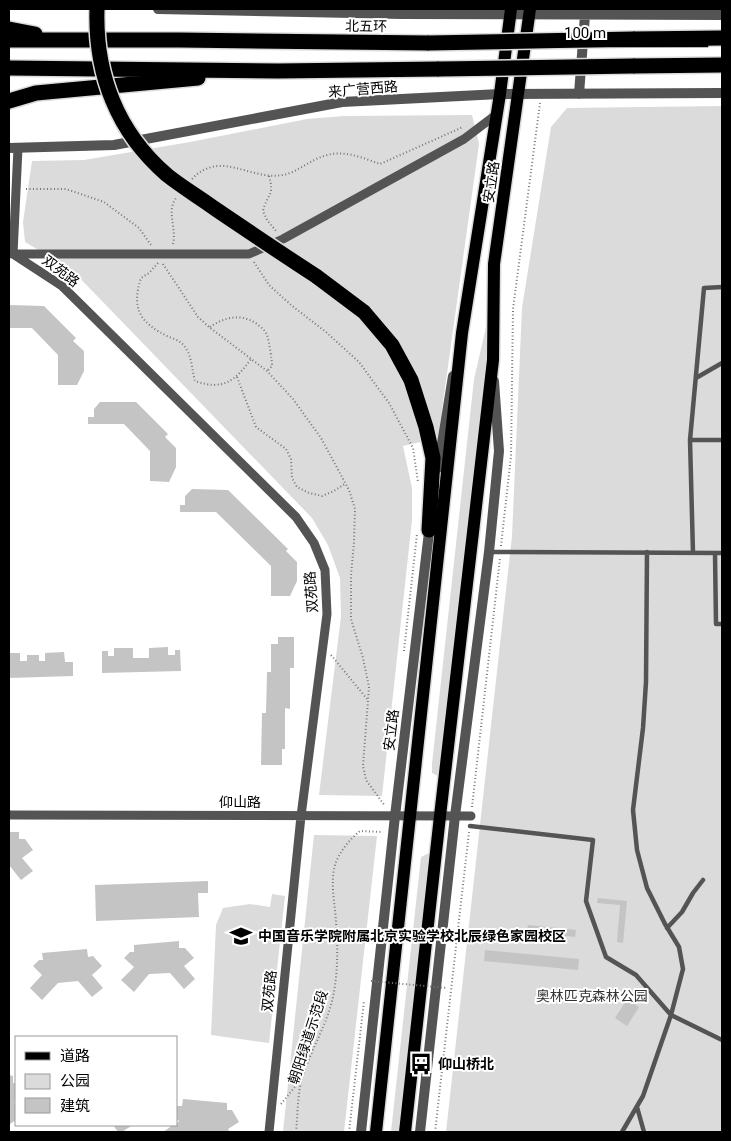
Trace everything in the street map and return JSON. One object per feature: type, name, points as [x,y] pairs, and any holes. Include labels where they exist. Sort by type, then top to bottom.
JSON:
[{"type":"highway","points":[[97,9],[96,35],[103,77],[120,118],[139,147],[167,175],[316,276],[364,312],[392,346],[411,380],[426,426],[433,458],[423,530]]},
{"type":"highway","points":[[9,29],[63,40]]},
{"type":"highway","name":"北五环","points":[[9,40],[429,43],[633,38],[722,38]]},
{"type":"highway","points":[[9,68],[278,71],[722,65]]},
{"type":"highway","points":[[9,102],[36,93],[278,71]]},
{"type":"main road","name":"安立路","points":[[376,1132],[462,333],[497,114],[511,12]]},
{"type":"main road","name":"安立路","points":[[405,1132],[493,360],[494,264],[530,12]]},
{"type":"street","points":[[158,9],[464,15],[511,12],[585,15],[722,15]]},
{"type":"street","points":[[423,9],[464,15]]},
{"type":"street","points":[[579,94],[585,15]]},
{"type":"street","name":"来广营西路","points":[[13,148],[114,144],[342,102],[500,94],[722,93]]},
{"type":"street","points":[[13,148],[16,188],[11,254],[249,254],[283,239],[464,139],[497,114]]},
{"type":"street","name":"双苑路","points":[[11,254],[62,286],[296,517],[314,543],[325,570],[327,614],[301,816],[269,1132]]},
{"type":"street","name":"安立路","points":[[361,1132],[389,813],[423,530],[462,333]]},
{"type":"street","name":"安立路","points":[[420,1132],[455,816],[500,451],[493,360]]},
{"type":"street","name":"仰山路","points":[[9,815],[301,816],[389,813],[411,816],[471,816]]},
{"type":"lane","points":[[693,552],[690,440],[704,288],[722,287]]},
{"type":"lane","points":[[696,378],[722,363]]},
{"type":"lane","points":[[690,440],[722,440]]},
{"type":"lane","points":[[489,552],[722,553]]},
{"type":"lane","points":[[622,1132],[643,1096],[671,1015],[683,969],[679,947],[647,888],[637,850],[633,810],[643,728],[646,682],[647,552]]},
{"type":"lane","points":[[715,553],[716,624],[722,624]]},
{"type":"lane","points":[[470,826],[594,840],[586,901],[606,957],[636,975],[671,1015],[722,1040]]},
{"type":"lane","points":[[667,928],[682,912],[693,893],[704,880]]},
{"type":"lane","points":[[637,1107],[644,1132]]},
{"type":"path","points":[[187,184],[196,175],[215,166],[230,166],[269,176],[284,175],[325,155],[349,154],[380,164],[467,125],[482,125]]},
{"type":"path","points":[[269,176],[272,184],[272,193],[265,203],[263,211],[267,220],[283,239]]},
{"type":"path","points":[[16,188],[66,189],[104,202],[139,228],[151,246],[163,254]]},
{"type":"path","points":[[180,193],[172,204],[175,238],[172,247],[163,254],[149,273],[141,278],[136,300],[143,319],[154,329],[178,341],[186,348],[195,381],[203,384],[219,385],[233,381],[251,358]]},
{"type":"path","points":[[163,254],[163,264],[198,317],[267,371],[294,399],[320,438],[346,483],[355,509],[351,575],[352,619],[369,687],[363,766],[366,780],[389,813]]},
{"type":"path","points":[[249,254],[269,285],[290,306],[326,332],[359,362],[384,396],[413,448],[419,487]]},
{"type":"path","points":[[209,327],[225,318],[236,317],[251,320],[262,328],[267,334],[272,357],[272,366],[267,371]]},
{"type":"path","points":[[237,377],[256,427],[286,449],[291,459],[292,478],[297,487],[309,493],[322,496],[346,483]]},
{"type":"path","points":[[403,655],[423,530]]},
{"type":"path","points":[[323,647],[345,670],[367,699]]},
{"type":"path","points":[[387,798],[389,813]]},
{"type":"path","name":"朝阳绿道示范段","points":[[296,1132],[302,1078],[324,1024],[332,999],[336,974],[335,864],[349,840],[360,831],[384,832],[389,813]]},
{"type":"path","points":[[451,946],[456,947]]},
{"type":"path","points":[[371,981],[447,988]]},
{"type":"path","points":[[349,1132],[365,996]]},
{"type":"path","points":[[444,1014],[449,1014]]},
{"type":"path","points":[[270,1118],[302,1078]]},
{"type":"green space","name":"奥林匹克森林公园","points":[[722,106],[722,1132],[446,1132],[512,536],[522,308],[551,127],[567,108]]},
{"type":"green space","points":[[472,115],[479,144],[438,438],[403,446],[412,488],[412,520],[382,796],[319,795],[341,616],[340,578],[328,545],[312,518],[72,270],[25,242],[23,222],[32,161],[84,160],[307,119],[344,116]]},
{"type":"green space","points":[[490,310],[491,359],[448,772],[438,776],[432,773],[432,764],[474,379]]},
{"type":"green space","points":[[314,835],[377,836],[344,1132],[283,1132]]},
{"type":"green space","points":[[431,852],[407,1132],[391,1132],[421,857]]},
{"type":"green space","points":[[272,894],[285,896],[269,1043],[211,1035],[216,925],[223,908],[250,904],[270,907]]},
{"type":"building","points":[[9,305],[44,306],[76,338],[73,341],[84,351],[84,371],[77,385],[58,385],[58,355],[32,328],[9,328]]},
{"type":"building","points":[[100,402],[136,402],[168,434],[165,437],[176,448],[176,467],[169,482],[150,481],[150,451],[124,424],[88,424],[88,417],[94,417],[94,409]]},
{"type":"building","points":[[192,489],[228,490],[288,549],[286,551],[297,562],[297,581],[290,596],[271,596],[271,566],[216,512],[180,512],[180,505],[185,505],[185,496]]},
{"type":"building","points":[[278,637],[294,637],[294,668],[290,668],[290,709],[285,708],[285,749],[282,749],[282,765],[261,765],[262,713],[266,713],[267,672],[271,672],[271,644],[278,644]]},
{"type":"building","points":[[168,647],[168,655],[175,655],[175,650],[180,650],[181,671],[102,673],[102,651],[108,651],[108,656],[114,656],[114,648],[133,648],[133,658],[149,658],[149,648]]},
{"type":"building","points":[[64,652],[65,662],[73,662],[73,676],[9,678],[9,653],[20,653],[20,661],[27,661],[27,655],[39,655],[39,661],[45,661],[45,653]]},
{"type":"building","points":[[9,832],[19,832],[19,839],[25,839],[33,850],[22,858],[33,871],[21,880],[9,865]]},
{"type":"building","points":[[208,881],[208,893],[198,893],[199,917],[96,921],[95,885]]},
{"type":"building","points":[[598,898],[627,901],[623,943],[617,942],[620,905],[597,903]]},
{"type":"building","points":[[528,925],[576,930],[575,937],[527,931]]},
{"type":"building","points":[[179,941],[179,948],[185,948],[194,958],[184,966],[195,979],[184,989],[170,973],[149,974],[134,992],[121,980],[134,967],[124,958],[130,952],[134,952],[134,945]]},
{"type":"building","points":[[87,949],[88,957],[93,956],[102,966],[92,975],[103,988],[92,997],[78,981],[58,983],[42,1000],[30,988],[42,975],[33,966],[39,960],[43,960],[42,953]]},
{"type":"building","points":[[485,950],[579,959],[578,970],[484,961]]},
{"type":"building","points":[[627,999],[639,1007],[627,1026],[615,1018]]},
{"type":"building","points":[[9,1075],[13,1076],[13,1083],[15,1083],[15,1121],[10,1124]]},
{"type":"building","points":[[183,1099],[227,1103],[227,1110],[232,1110],[239,1122],[228,1129],[230,1132],[163,1132],[172,1126],[178,1126],[178,1106],[182,1106]]},
{"type":"building","points":[[114,1126],[131,1126],[122,1132],[118,1132]]},
{"type":"place","name":"中国音乐学院附属北京实验学校北辰绿色家园校区","points":[[241,936]]},
{"type":"place","name":"仰山桥北","points":[[421,1064]]}]
